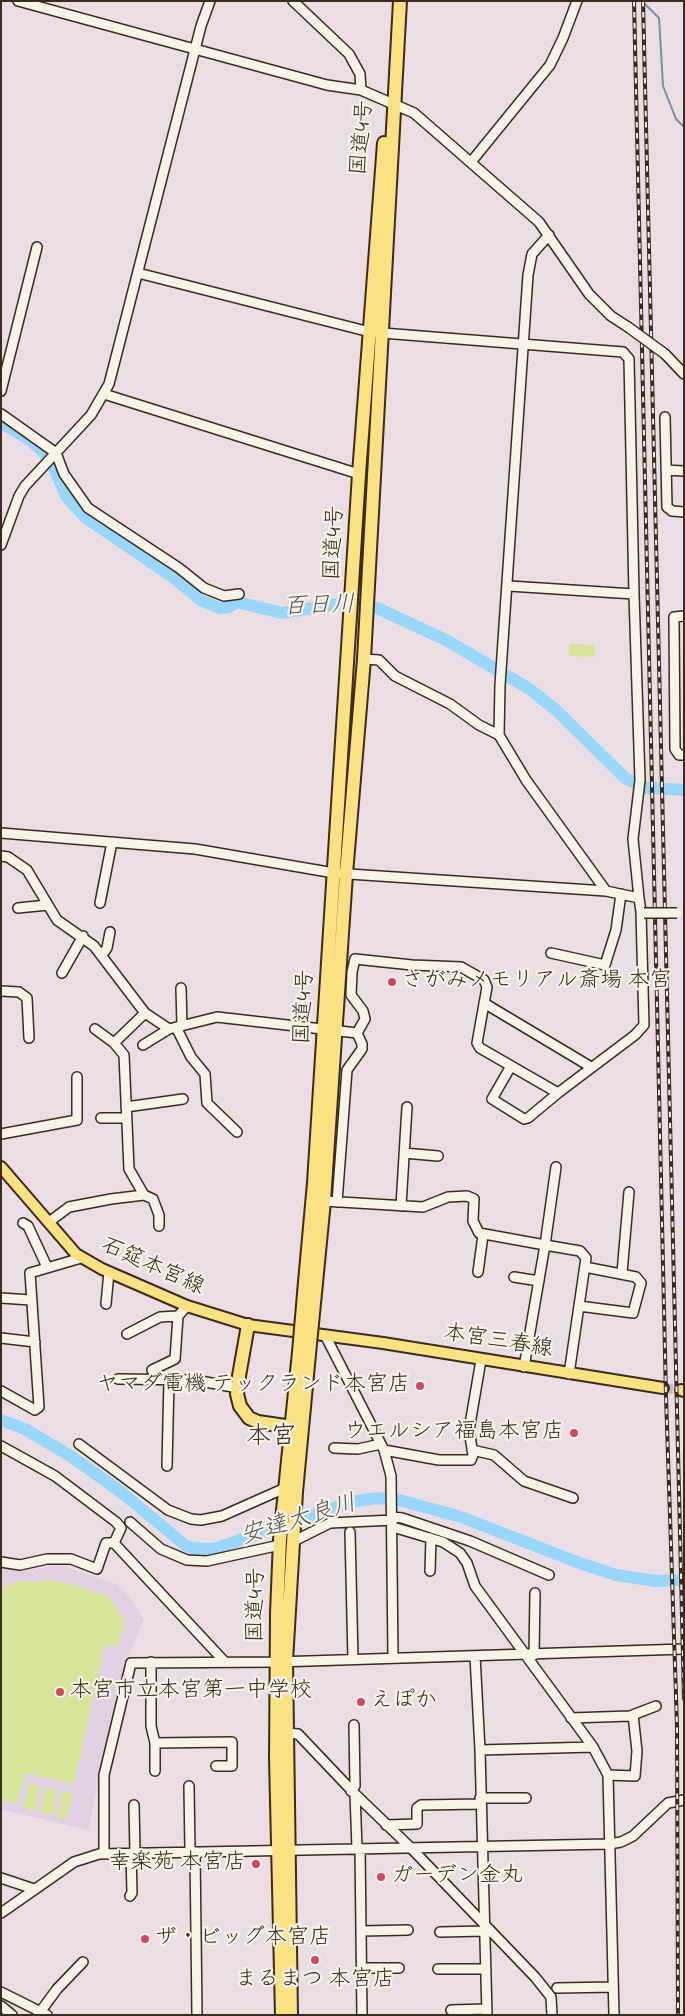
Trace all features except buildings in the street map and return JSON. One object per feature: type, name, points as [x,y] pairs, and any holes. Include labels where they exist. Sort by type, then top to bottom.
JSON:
[{"type":"highway","name":"国道4号","points":[[391,102],[394,1]]},
{"type":"highway","name":"国道4号","points":[[340,874],[364,659],[368,587],[375,332],[400,1]]},
{"type":"highway","name":"国道4号","points":[[282,2015],[283,1850],[280,1543],[297,1428],[311,1283],[340,874],[359,474],[375,332]]},
{"type":"highway","name":"国道4号","points":[[311,1283],[324,1201],[330,1030]]},
{"type":"highway","points":[[248,1325],[238,1388],[240,1406],[249,1418],[266,1425],[297,1428]]},
{"type":"highway","name":"国道4号","points":[[288,1491],[294,1540],[281,1662],[287,1733],[283,1850],[291,2015]]},
{"type":"main road","name":"石筵本宮線","points":[[1,1167],[81,1258],[188,1306],[248,1325],[326,1337]]},
{"type":"main road","name":"本宮三春線","points":[[326,1337],[383,1343],[663,1388]]},
{"type":"street","points":[[18,1],[327,85],[361,90],[414,113],[522,205],[549,235],[589,294],[611,316],[665,354],[684,374]]},
{"type":"street","points":[[1,545],[4,530],[19,496],[42,466],[91,415],[104,394],[210,1]]},
{"type":"street","points":[[293,1],[350,54],[360,74],[361,90]]},
{"type":"street","points":[[471,162],[550,65],[577,1]]},
{"type":"street","points":[[549,235],[537,246],[530,264],[509,586],[500,684],[499,735],[526,780],[606,891]]},
{"type":"street","points":[[1,391],[36,247]]},
{"type":"street","points":[[138,273],[375,332],[524,345],[618,350],[623,352],[629,359],[640,785],[633,840],[639,898],[643,913],[644,1025],[635,1035],[591,1067],[528,1118],[524,1119],[492,1099],[511,1066]]},
{"type":"street","points":[[104,394],[359,474]]},
{"type":"street","points":[[1,414],[55,454],[64,474],[88,508],[173,563],[204,588],[224,596],[239,594]]},
{"type":"street","points":[[665,418],[667,507],[672,511],[684,512]]},
{"type":"street","points":[[666,470],[684,471]]},
{"type":"street","points":[[509,586],[634,594]]},
{"type":"street","points":[[684,616],[674,616],[675,749],[679,755],[684,755]]},
{"type":"street","points":[[364,659],[379,660],[395,676],[450,704],[479,725],[499,735]]},
{"type":"street","points":[[1,833],[195,849],[340,874],[606,891],[639,898]]},
{"type":"street","points":[[100,903],[112,842]]},
{"type":"street","points":[[1,856],[8,856],[27,870],[57,920],[83,936],[102,955],[145,1013],[176,1028]]},
{"type":"street","points":[[551,953],[605,965],[616,930],[621,894]]},
{"type":"street","points":[[18,908],[48,905]]},
{"type":"street","points":[[643,913],[680,913]]},
{"type":"street","points":[[102,955],[107,948],[110,932]]},
{"type":"street","points":[[62,973],[83,936]]},
{"type":"street","points":[[357,1033],[365,1019],[363,1011],[351,995],[352,972],[355,959],[362,958],[412,965],[462,967],[484,980],[487,987],[477,1043],[480,1048],[558,1093]]},
{"type":"street","points":[[181,988],[176,1028],[191,1057],[206,1074],[207,1103],[237,1132]]},
{"type":"street","points":[[1,992],[19,992],[26,998],[29,1038]]},
{"type":"street","points":[[484,1003],[591,1067]]},
{"type":"street","points":[[114,1043],[145,1013]]},
{"type":"street","points":[[143,1045],[176,1028],[217,1017],[357,1033]]},
{"type":"street","points":[[95,1029],[114,1043],[124,1055],[129,1169],[144,1195]]},
{"type":"street","points":[[337,1202],[347,1070],[362,1049],[357,1033]]},
{"type":"street","points":[[1,1134],[77,1120],[77,1077]]},
{"type":"street","points":[[126,1107],[183,1099]]},
{"type":"street","points":[[401,1206],[407,1107]]},
{"type":"street","points":[[101,1118],[126,1118]]},
{"type":"street","points":[[404,1154],[438,1156]]},
{"type":"street","points":[[524,1366],[540,1281],[556,1166]]},
{"type":"street","points":[[622,1273],[629,1192]]},
{"type":"street","points":[[50,1222],[69,1208],[111,1198],[144,1195],[153,1199],[159,1215],[159,1226]]},
{"type":"street","points":[[324,1201],[423,1207],[448,1197],[467,1196],[474,1199],[475,1228],[483,1234],[580,1251],[586,1258],[569,1374]]},
{"type":"street","points":[[23,1222],[28,1226],[47,1267]]},
{"type":"street","points":[[478,1272],[483,1234]]},
{"type":"street","points":[[1,1391],[35,1410],[39,1407],[30,1273],[81,1258]]},
{"type":"street","points":[[579,1306],[633,1314],[640,1280],[622,1273],[585,1267]]},
{"type":"street","points":[[106,1304],[109,1272]]},
{"type":"street","points":[[514,1277],[540,1281]]},
{"type":"street","points":[[1,1298],[31,1300]]},
{"type":"street","points":[[152,1370],[175,1359],[178,1316],[188,1306]]},
{"type":"street","points":[[127,1334],[160,1316],[178,1316]]},
{"type":"street","points":[[326,1337],[383,1447],[391,1476],[393,1520],[393,1658]]},
{"type":"street","points":[[1,1338],[35,1342]]},
{"type":"street","points":[[334,1448],[383,1447],[427,1458],[471,1460],[470,1430],[481,1360]]},
{"type":"street","points":[[118,1378],[195,1380],[238,1388]]},
{"type":"street","points":[[166,1466],[169,1379]]},
{"type":"street","points":[[79,1444],[168,1510],[191,1519],[211,1519],[222,1516],[288,1491]]},
{"type":"street","points":[[1,1446],[55,1476],[116,1522],[121,1528],[114,1543]]},
{"type":"street","points":[[472,1450],[494,1455],[524,1481],[573,1498]]},
{"type":"street","points":[[294,1540],[330,1523],[402,1518],[470,1541],[549,1575]]},
{"type":"street","points":[[393,1520],[453,1547],[460,1554],[467,1563],[475,1586],[523,1655],[592,1747],[608,1775],[614,2015]]},
{"type":"street","points":[[130,1522],[161,1549],[187,1560],[207,1561],[280,1543]]},
{"type":"street","points":[[350,1532],[353,1659]]},
{"type":"street","points":[[430,1538],[430,1571]]},
{"type":"street","points":[[1,1562],[20,1565],[47,1559],[71,1559],[96,1569],[106,1543],[114,1543],[224,1661]]},
{"type":"street","points":[[534,1655],[535,1593]]},
{"type":"street","points":[[104,1854],[104,1775],[130,1662],[281,1662],[684,1649]]},
{"type":"street","points":[[452,2010],[487,2012],[481,1845],[480,1750],[475,1656]]},
{"type":"street","points":[[151,1662],[151,1726],[155,1743],[155,1771]]},
{"type":"street","points":[[571,1718],[633,1715],[656,1706]]},
{"type":"street","points":[[608,1775],[635,1776],[636,1751],[633,1715]]},
{"type":"street","points":[[354,1725],[355,1786],[352,1791],[358,1848],[362,1931],[362,2015]]},
{"type":"street","points":[[287,1733],[298,1734],[342,1781],[410,1847],[485,1929],[551,1997],[552,2015]]},
{"type":"street","points":[[155,1743],[232,1742],[232,1766],[216,1766]]},
{"type":"street","points":[[480,1750],[592,1747]]},
{"type":"street","points":[[190,1786],[197,2015]]},
{"type":"street","points":[[386,1825],[417,1824],[417,1808],[421,1805],[526,1798]]},
{"type":"street","points":[[1,1913],[74,1862],[88,1856],[133,1853],[609,1844],[621,1842],[632,1836],[668,1803],[684,1800]]},
{"type":"street","points":[[130,1896],[132,1893],[134,1805]]},
{"type":"street","points":[[1,1878],[34,1889]]},
{"type":"street","points":[[440,1932],[485,1929]]},
{"type":"street","points":[[362,1931],[408,1930]]},
{"type":"street","points":[[1,1992],[42,2014],[57,1989],[83,1962]]},
{"type":"street","points":[[363,1968],[399,1968]]},
{"type":"street","points":[[438,1969],[486,1969]]},
{"type":"street","points":[[558,1988],[613,1987]]},
{"type":"street","points":[[1,2006],[12,2015]]},
{"type":"shaded area","name":"本宮市立本宮第一中学校","points":[[1,1564],[26,1570],[59,1565],[116,1584],[126,1593],[144,1619],[125,1664],[88,1830],[1,1809]]},
{"type":"green space","points":[[569,644],[595,645],[594,657],[569,656]]},
{"type":"green space","name":"本宮市立本宮第一中学校","points":[[51,1579],[108,1596],[124,1620],[119,1646],[104,1645],[74,1784],[25,1773],[17,1804],[1,1800],[1,1597],[4,1586],[19,1581],[36,1582]]},
{"type":"green space","points":[[29,1783],[40,1786],[35,1811],[23,1808]]},
{"type":"green space","points":[[46,1787],[57,1790],[52,1815],[40,1812]]},
{"type":"green space","points":[[62,1791],[73,1793],[67,1819],[56,1817]]},
{"type":"waterway","points":[[642,1],[659,18],[663,86],[676,119],[684,127]]},
{"type":"waterway","name":"百日川","points":[[1,423],[30,440],[51,461],[66,496],[85,517],[174,578],[202,601],[220,608],[229,607],[237,602],[282,613],[337,604],[377,608],[446,640],[528,688],[556,710],[626,779],[647,788],[684,790]]},
{"type":"waterway","name":"安達太良川","points":[[1,1420],[25,1429],[72,1457],[121,1492],[185,1545],[193,1548],[211,1549],[220,1547],[351,1502],[376,1498],[399,1500],[461,1517],[582,1564],[616,1575],[656,1581],[684,1580]]},
{"type":"tunnel","points":[[663,1388],[681,1390]]},
{"type":"railway","points":[[634,1],[666,1396],[677,1726],[678,2015]]},
{"type":"railway","points":[[643,1],[684,1699]]},
{"type":"place","name":"さがみメモリアル斎場 本宮","points":[[392,982]]},
{"type":"place","name":"ヤマダ電機 テックランド本宮店","points":[[420,1386]]},
{"type":"place","name":"ウエルシア福島本宮店","points":[[574,1433]]},
{"type":"place","name":"本宮市立本宮第一中学校","points":[[60,1692]]},
{"type":"place","name":"えぽか","points":[[361,1702]]},
{"type":"place","name":"幸楽苑 本宮店","points":[[256,1864]]},
{"type":"place","name":"ガーデン金丸","points":[[381,1877]]},
{"type":"place","name":"ザ・ビッグ本宮店","points":[[145,1939]]},
{"type":"place","name":"まるまつ 本宮店","points":[[315,1960]]},
{"type":"district","name":"本宮","points":[[271,1439]]}]
